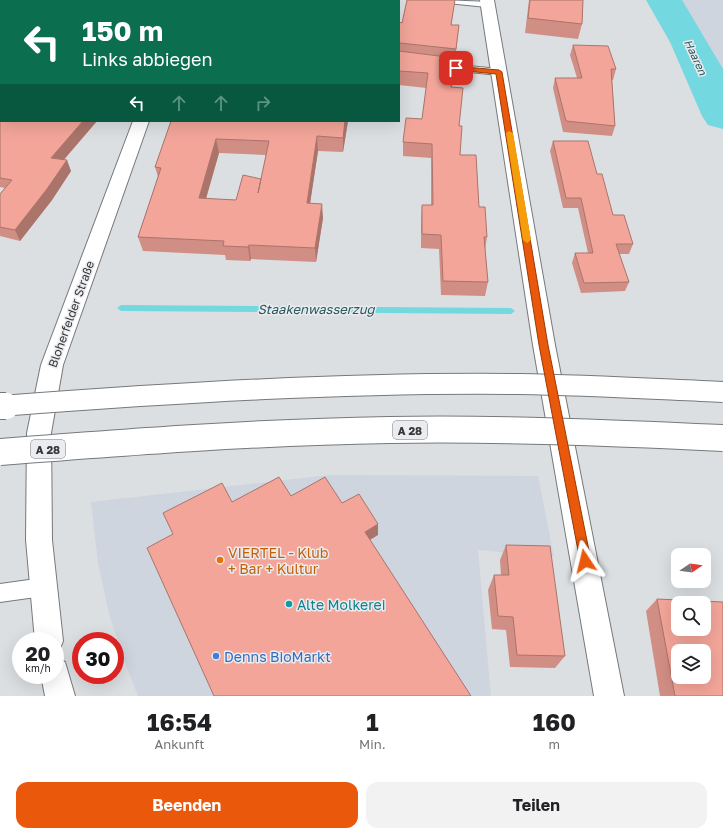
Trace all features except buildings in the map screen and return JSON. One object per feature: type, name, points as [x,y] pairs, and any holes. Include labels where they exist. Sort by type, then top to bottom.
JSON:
[{"type":"main road","points":[[487,2],[544,345],[609,696]]},
{"type":"main road","name":"Bloherfelder Straße","points":[[48,632],[39,540],[39,433],[52,365],[141,122]]},
{"type":"main road","points":[[0,406],[109,398],[358,386],[593,385],[723,392]]},
{"type":"main road","name":"A 28","points":[[0,452],[215,437],[389,430],[601,433],[723,438]]},
{"type":"main road","points":[[58,684],[60,696]]},
{"type":"lane","points":[[447,0],[487,2]]},
{"type":"lane","points":[[400,62],[499,72]]},
{"type":"lane","points":[[0,593],[43,586]]},
{"type":"shaded area","points":[[664,0],[723,0],[723,116],[689,39]]},
{"type":"shaded area","points":[[329,475],[538,476],[554,557],[478,550],[491,696],[138,696],[124,659],[124,632],[115,632],[109,614],[98,563],[91,502]]},
{"type":"waterway","name":"Haaren","points":[[664,0],[696,56],[723,116]]},
{"type":"waterway","name":"Staakenwasserzug","points":[[121,308],[511,311]]},
{"type":"slow traffic","points":[[509,133],[527,240]]},
{"type":"place","name":"VIERTEL - Klub + Bar + Kultur","points":[[220,560]]},
{"type":"place","name":"Alte Molkerei","points":[[289,604]]},
{"type":"place","name":"Denns BioMarkt","points":[[216,656]]},
{"type":"route","points":[[456,68],[499,72],[544,345],[585,561]]}]
